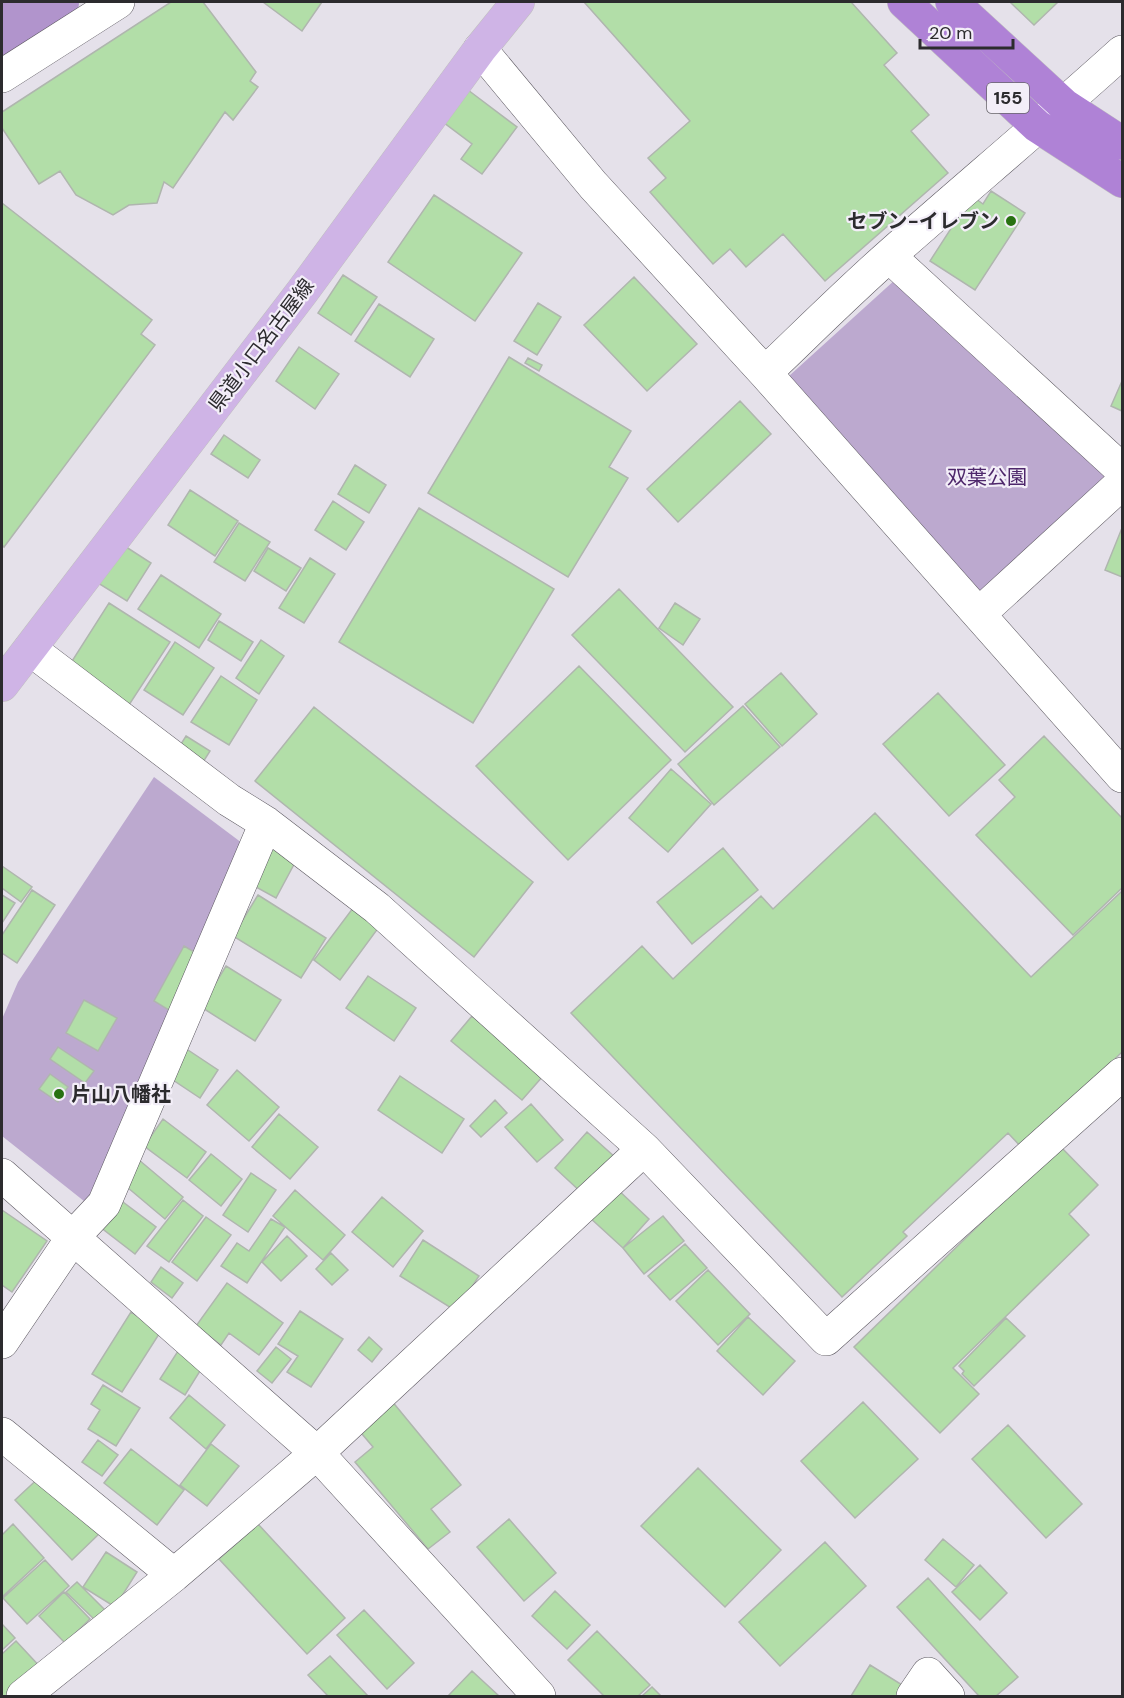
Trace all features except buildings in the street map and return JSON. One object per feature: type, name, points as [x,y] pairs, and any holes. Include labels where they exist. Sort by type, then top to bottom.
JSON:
[{"type":"highway","name":"155","points":[[904,2],[1037,126],[1122,182]]},
{"type":"highway","name":"155","points":[[952,2],[1064,105],[1122,143]]},
{"type":"main road","name":"県道小口名古屋線","points":[[2,685],[302,292],[480,49],[518,2]]},
{"type":"street","points":[[2,76],[118,2]]},
{"type":"street","points":[[480,49],[592,185],[765,373],[1122,776]]},
{"type":"street","points":[[765,373],[889,256],[1122,52]]},
{"type":"street","points":[[889,256],[1122,470]]},
{"type":"street","points":[[979,614],[1122,483]]},
{"type":"street","points":[[30,649],[229,800],[266,823],[378,908],[644,1149],[826,1339],[1122,1074]]},
{"type":"street","points":[[2,1341],[73,1237],[104,1204],[266,823]]},
{"type":"street","points":[[23,1696],[174,1575],[316,1454],[644,1149]]},
{"type":"street","points":[[2,1174],[316,1454],[539,1696]]},
{"type":"street","points":[[2,1434],[174,1575]]},
{"type":"street","points":[[913,1696],[928,1674],[948,1696]]},
{"type":"green space","name":"双葉公園","points":[[896,279],[1111,478],[982,598],[789,376]]},
{"type":"green space","points":[[154,777],[250,849],[94,1209],[2,1136],[2,1019],[18,982]]},
{"type":"waterway","points":[[2,34],[51,2]]},
{"type":"place","name":"セブン-イレブン","points":[[1011,221]]},
{"type":"place","name":"片山八幡社","points":[[59,1094]]}]
